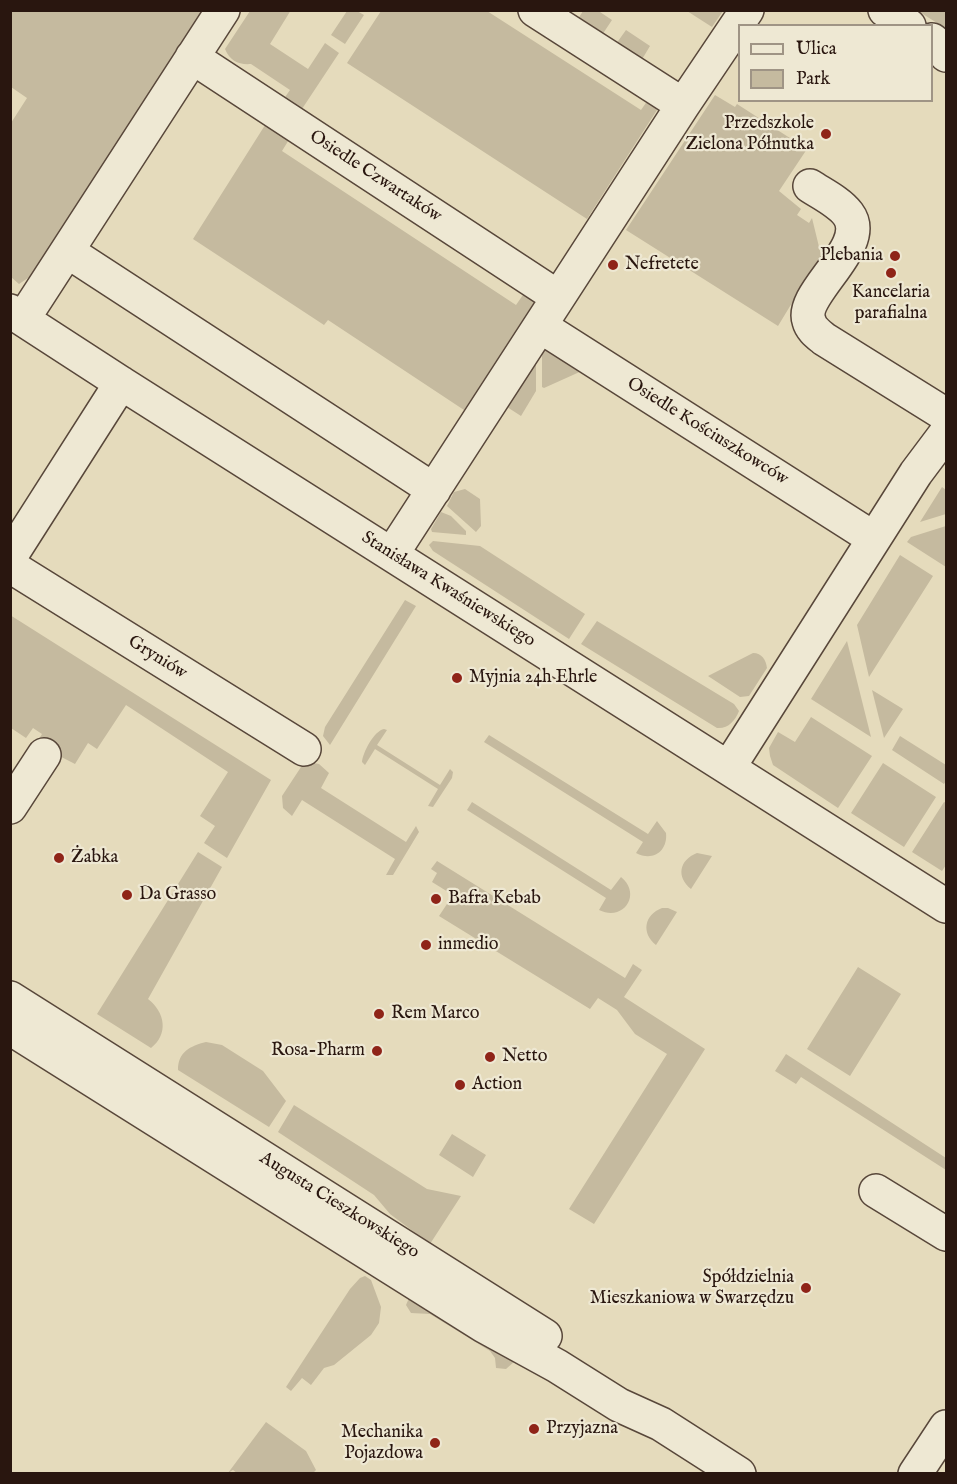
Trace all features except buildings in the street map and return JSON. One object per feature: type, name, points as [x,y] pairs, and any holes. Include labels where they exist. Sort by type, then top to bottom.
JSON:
[{"type":"street","points":[[17,315],[67,251],[223,10]]},
{"type":"street","points":[[535,10],[683,105]]},
{"type":"street","points":[[392,554],[747,10]]},
{"type":"street","points":[[885,10],[906,24]]},
{"type":"street","points":[[933,41],[943,48],[946,55]]},
{"type":"street","name":"Osiedle Czwartaków","points":[[192,57],[558,297]]},
{"type":"street","points":[[810,186],[847,212],[853,228],[848,247],[811,303],[808,318],[812,327],[824,339],[946,415]]},
{"type":"street","points":[[67,251],[434,490]]},
{"type":"street","name":"Stanisława Kwaśniewskiego","points":[[17,315],[946,906]]},
{"type":"street","name":"Osiedle Kościuszkowców","points":[[540,326],[873,538]]},
{"type":"street","points":[[10,557],[121,383]]},
{"type":"street","points":[[729,767],[915,473],[946,433]]},
{"type":"street","name":"Gryniów","points":[[10,566],[304,749]]},
{"type":"street","points":[[10,807],[44,755]]},
{"type":"street","name":"Augusta Cieszkowskiego","points":[[10,998],[612,1380],[661,1424]]},
{"type":"street","name":"Augusta Cieszkowskiego","points":[[10,1028],[484,1326],[557,1366],[619,1405],[661,1424],[739,1473]]},
{"type":"street","points":[[876,1191],[946,1234]]},
{"type":"street","points":[[896,1473],[937,1449]]},
{"type":"street","points":[[915,1473],[937,1449]]},
{"type":"green space","points":[[291,10],[270,44],[308,69],[325,43],[339,53],[298,115],[281,103],[290,90],[251,64],[235,61],[229,57],[225,49],[250,11]]},
{"type":"green space","points":[[597,10],[612,20],[602,35],[578,19],[583,11]]},
{"type":"green space","points":[[11,11],[206,11],[34,274],[19,284],[11,277],[11,123],[27,98],[11,87]]},
{"type":"green space","points":[[347,11],[357,11],[364,15],[345,44],[331,35]]},
{"type":"green space","points":[[381,11],[487,11],[641,110],[650,97],[657,110],[587,219],[347,63]]},
{"type":"green space","points":[[687,11],[723,11],[712,27]]},
{"type":"green space","points":[[918,11],[946,11],[946,28],[945,28]]},
{"type":"green space","points":[[626,30],[650,46],[641,61],[616,44]]},
{"type":"green space","points":[[715,95],[735,107],[737,104],[807,149],[779,191],[801,209],[797,215],[809,223],[812,218],[821,255],[778,326],[626,230]]},
{"type":"green space","points":[[267,122],[290,138],[282,151],[516,305],[525,292],[536,299],[464,410],[328,320],[324,325],[193,239]]},
{"type":"green space","points":[[548,349],[584,370],[542,387],[542,352]]},
{"type":"green space","points":[[536,357],[536,391],[521,416],[504,405]]},
{"type":"green space","points":[[942,487],[946,490],[946,514],[920,522]]},
{"type":"green space","points":[[465,489],[480,499],[481,526],[476,532],[447,506],[454,492]]},
{"type":"green space","points":[[441,512],[451,516],[466,531],[466,535],[432,532],[431,529]]},
{"type":"green space","points":[[946,526],[946,567],[907,542],[911,537]]},
{"type":"green space","points":[[433,541],[480,546],[585,614],[569,639],[433,551],[429,545]]},
{"type":"green space","points":[[900,555],[933,576],[869,677],[857,625]]},
{"type":"green space","points":[[405,600],[416,606],[330,745],[323,736],[325,727]]},
{"type":"green space","points":[[10,615],[271,780],[227,858],[204,843],[215,826],[200,816],[228,772],[126,705],[97,749],[88,743],[75,764],[36,744],[42,734],[33,728],[26,738],[11,728]]},
{"type":"green space","points":[[597,621],[734,704],[739,711],[731,724],[717,728],[581,644]]},
{"type":"green space","points":[[847,641],[871,737],[811,699]]},
{"type":"green space","points":[[753,653],[763,658],[767,668],[749,696],[740,697],[708,676]]},
{"type":"green space","points":[[872,690],[903,709],[884,738]]},
{"type":"green space","points":[[811,717],[872,756],[838,808],[773,765],[770,756],[769,748],[778,732],[795,742]]},
{"type":"green space","points":[[384,729],[387,730],[377,745],[440,785],[450,769],[453,772],[452,778],[433,807],[428,806],[438,789],[375,749],[365,765],[362,762],[370,742]]},
{"type":"green space","points":[[489,735],[648,834],[657,821],[666,833],[662,850],[648,856],[636,853],[643,842],[484,742]]},
{"type":"green space","points":[[900,736],[946,765],[944,784],[892,750]]},
{"type":"green space","points":[[309,762],[319,764],[329,773],[321,788],[406,842],[416,826],[419,832],[393,875],[386,875],[395,859],[302,800],[292,816],[283,808],[282,796],[301,767]]},
{"type":"green space","points":[[883,763],[936,797],[904,847],[851,813]]},
{"type":"green space","points":[[472,802],[611,890],[621,877],[630,891],[627,904],[616,912],[608,913],[599,910],[606,898],[467,810]]},
{"type":"green space","points":[[944,802],[946,803],[946,865],[942,871],[912,852]]},
{"type":"green space","points":[[198,852],[222,867],[148,999],[158,1010],[163,1023],[161,1036],[151,1048],[97,1014]]},
{"type":"green space","points":[[697,853],[712,856],[691,889],[683,879],[682,869],[686,860]]},
{"type":"green space","points":[[437,861],[625,978],[633,964],[642,970],[624,997],[705,1049],[594,1224],[569,1209],[667,1054],[635,1034],[617,1010],[598,998],[590,1009],[439,916],[453,895],[432,882],[437,873],[431,869]]},
{"type":"green space","points":[[662,908],[677,912],[656,945],[648,935],[647,925],[651,915]]},
{"type":"green space","points":[[858,967],[901,994],[850,1076],[807,1049]]},
{"type":"green space","points":[[206,1042],[222,1045],[263,1071],[286,1101],[269,1127],[178,1070],[180,1059],[186,1051]]},
{"type":"green space","points":[[786,1054],[946,1158],[946,1170],[801,1077],[796,1084],[775,1071]]},
{"type":"green space","points":[[294,1105],[427,1189],[461,1196],[430,1244],[390,1214],[374,1195],[278,1132]]},
{"type":"green space","points":[[452,1134],[486,1155],[473,1177],[439,1155]]},
{"type":"green space","points":[[365,1276],[371,1280],[381,1307],[379,1323],[371,1335],[334,1365],[324,1368],[311,1385],[302,1378],[291,1391],[286,1387],[350,1289]]},
{"type":"green space","points":[[409,1298],[515,1361],[506,1369],[496,1368],[495,1358],[490,1351],[430,1314],[411,1313],[406,1305]]},
{"type":"green space","points":[[266,1422],[306,1451],[316,1470],[313,1473],[238,1474],[233,1470],[228,1473]]},
{"type":"place","name":"Przedszkole Zielona Półnutka","points":[[826,134]]},
{"type":"place","name":"Plebania","points":[[895,256]]},
{"type":"place","name":"Nefretete","points":[[613,265]]},
{"type":"place","name":"Kancelaria parafialna","points":[[891,273]]},
{"type":"place","name":"Myjnia 24h Ehrle","points":[[457,678]]},
{"type":"place","name":"Żabka","points":[[59,858]]},
{"type":"place","name":"Da Grasso","points":[[127,895]]},
{"type":"place","name":"Bafra Kebab","points":[[436,899]]},
{"type":"place","name":"inmedio","points":[[426,945]]},
{"type":"place","name":"Rem Marco","points":[[379,1014]]},
{"type":"place","name":"Rosa-Pharm","points":[[377,1051]]},
{"type":"place","name":"Netto","points":[[490,1057]]},
{"type":"place","name":"Action","points":[[460,1085]]},
{"type":"place","name":"Spółdzielnia Mieszkaniowa w Swarzędzu","points":[[806,1288]]},
{"type":"place","name":"Przyjazna","points":[[534,1429]]},
{"type":"place","name":"Mechanika Pojazdowa","points":[[435,1443]]}]
